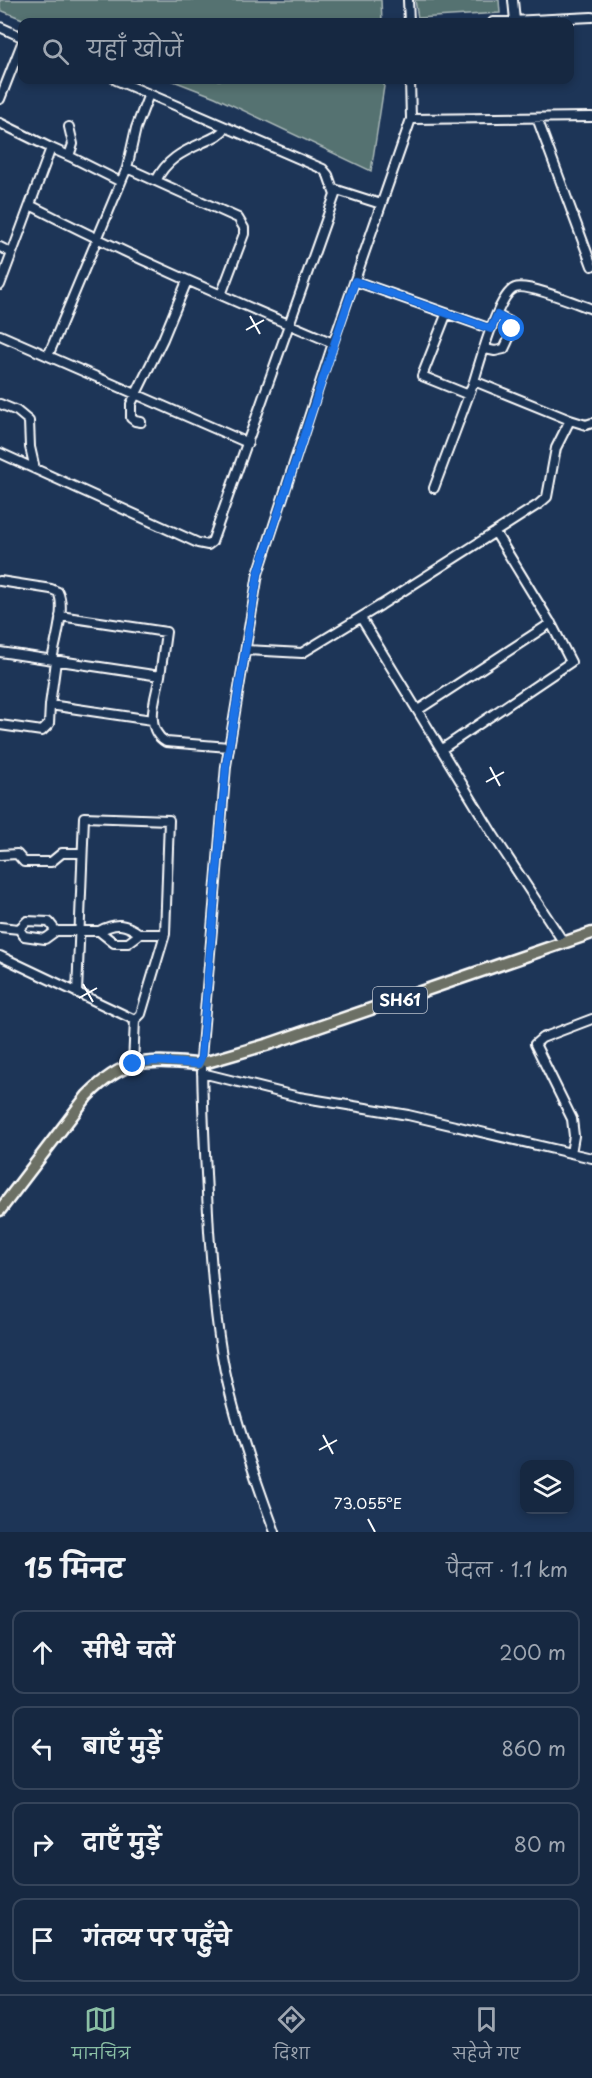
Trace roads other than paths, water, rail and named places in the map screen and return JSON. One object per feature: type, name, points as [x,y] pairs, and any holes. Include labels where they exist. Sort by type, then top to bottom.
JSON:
[{"type":"main road","name":"SH61","points":[[0,1210],[87,1096],[116,1071],[133,1064],[154,1061],[202,1065],[592,933]]},
{"type":"street","points":[[408,0],[409,18]]},
{"type":"street","points":[[513,0],[515,18]]},
{"type":"street","points":[[573,18],[592,17]]},
{"type":"street","points":[[0,27],[18,35]]},
{"type":"street","points":[[0,96],[18,52]]},
{"type":"street","points":[[0,453],[198,543],[208,545],[212,542],[335,201],[334,189],[328,175],[323,170],[125,84]]},
{"type":"street","points":[[275,1532],[249,1458],[228,1385],[219,1339],[203,1134],[202,1065],[226,766],[258,574],[333,344],[411,118],[410,84]]},
{"type":"street","points":[[48,356],[127,168],[136,128],[148,94]]},
{"type":"street","points":[[411,118],[592,117]]},
{"type":"street","points":[[537,118],[592,266]]},
{"type":"street","points":[[0,123],[121,182]]},
{"type":"street","points":[[69,127],[73,144],[69,156]]},
{"type":"street","points":[[156,181],[165,166],[175,156],[220,134],[226,127]]},
{"type":"street","points":[[0,285],[51,148]]},
{"type":"street","points":[[127,168],[238,218],[241,222],[244,234],[221,296]]},
{"type":"street","points":[[334,189],[381,204]]},
{"type":"street","points":[[30,205],[97,240],[333,344]]},
{"type":"street","points":[[0,247],[12,253]]},
{"type":"street","points":[[141,422],[133,420],[130,416],[130,407],[163,339],[187,281]]},
{"type":"street","points":[[355,281],[491,329]]},
{"type":"street","points":[[434,488],[505,295],[516,287],[528,287],[592,309]]},
{"type":"street","points":[[446,315],[422,376],[469,395]]},
{"type":"street","points":[[485,349],[495,351],[504,349],[508,342],[512,329],[510,322],[497,315]]},
{"type":"street","points":[[0,335],[248,443]]},
{"type":"street","points":[[474,381],[570,420],[586,424],[592,423]]},
{"type":"street","points":[[0,404],[17,411],[29,421],[30,447],[35,469]]},
{"type":"street","points":[[246,650],[302,653],[361,618],[547,497],[556,448],[570,420]]},
{"type":"street","points":[[442,749],[571,663],[551,623],[495,532]]},
{"type":"street","points":[[0,581],[55,590],[60,596],[49,724],[42,731],[0,725]]},
{"type":"street","points":[[60,616],[166,632],[152,720],[156,734],[166,742],[229,747]]},
{"type":"street","points":[[361,618],[494,836],[564,944]]},
{"type":"street","points":[[418,710],[551,623]]},
{"type":"street","points":[[0,652],[160,676]]},
{"type":"street","points":[[50,705],[152,720]]},
{"type":"street","points":[[77,993],[84,818],[169,820],[165,934],[141,1014],[135,1020],[133,1064]]},
{"type":"street","points":[[0,855],[17,854],[24,862],[51,862],[62,853],[82,853]]},
{"type":"street","points":[[19,929],[27,921],[49,922],[56,931]]},
{"type":"street","points":[[0,927],[19,929],[24,936],[45,939],[56,931],[99,931],[110,926],[128,926],[140,934],[165,934]]},
{"type":"street","points":[[99,931],[114,943],[128,943],[140,934]]},
{"type":"street","points":[[0,956],[135,1020]]},
{"type":"street","points":[[571,1153],[574,1136],[572,1119],[535,1044],[542,1038],[592,1019]]},
{"type":"street","points":[[202,1065],[298,1097],[408,1116],[592,1158]]}]
